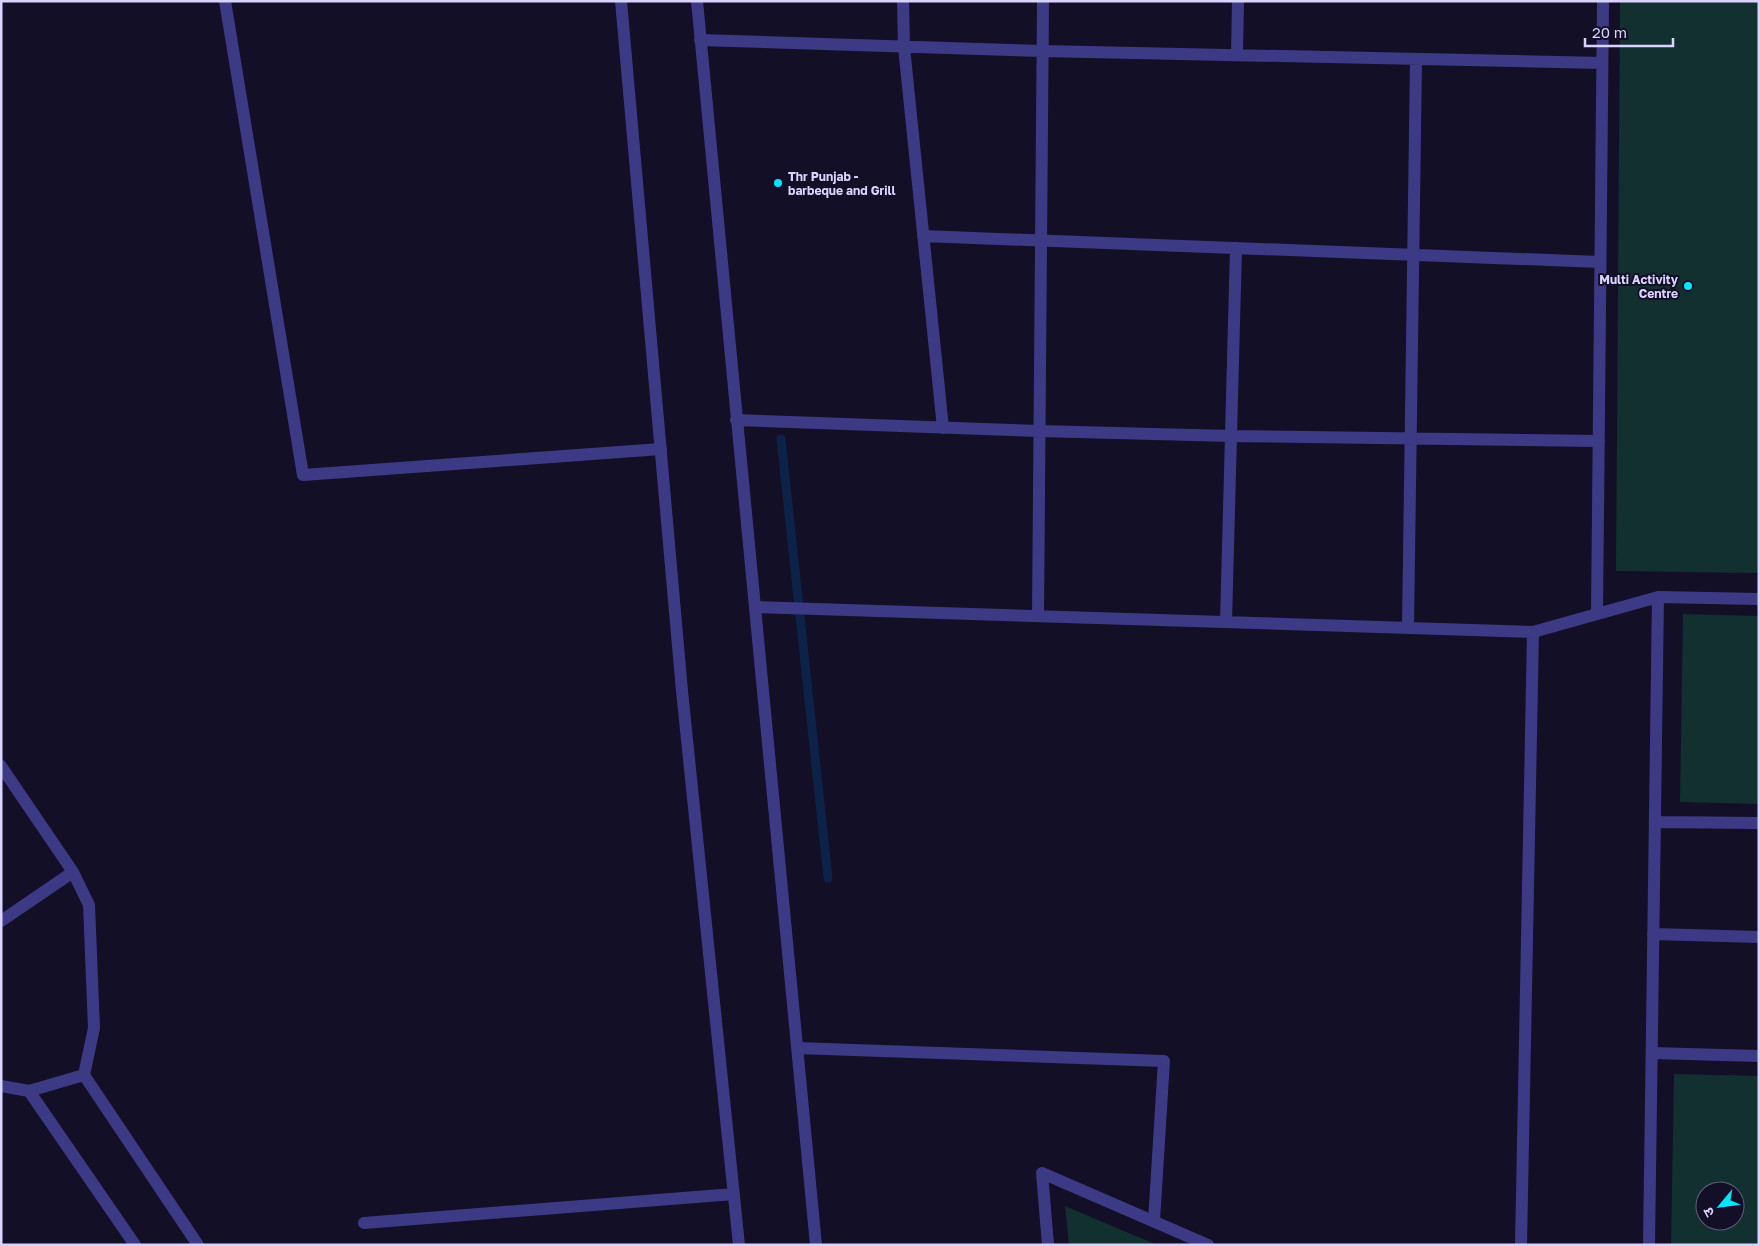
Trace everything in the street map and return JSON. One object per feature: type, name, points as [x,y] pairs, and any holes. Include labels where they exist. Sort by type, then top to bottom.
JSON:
[{"type":"street","points":[[225,1],[303,475],[661,449]]},
{"type":"street","points":[[621,1],[682,691],[739,1245]]},
{"type":"street","points":[[696,1],[816,1245]]},
{"type":"street","points":[[903,1],[904,46],[943,428]]},
{"type":"street","points":[[1038,616],[1043,1]]},
{"type":"street","points":[[1237,55],[1238,1]]},
{"type":"street","points":[[1597,614],[1603,1]]},
{"type":"street","points":[[700,40],[1043,51],[1602,63]]},
{"type":"street","points":[[1408,628],[1416,59]]},
{"type":"street","points":[[923,236],[1600,262]]},
{"type":"street","points":[[1226,622],[1236,248]]},
{"type":"street","points":[[736,420],[1231,436],[1599,441]]},
{"type":"street","points":[[755,607],[1533,632],[1658,598],[1759,599]]},
{"type":"street","points":[[1649,1245],[1658,598]]},
{"type":"street","points":[[1521,1245],[1533,632]]},
{"type":"street","points":[[1,766],[73,872],[89,905],[94,1028],[84,1074],[198,1245]]},
{"type":"street","points":[[1655,822],[1759,822]]},
{"type":"street","points":[[1,921],[73,872]]},
{"type":"street","points":[[1653,934],[1759,937]]},
{"type":"street","points":[[797,1048],[1164,1061],[1154,1221]]},
{"type":"street","points":[[1652,1053],[1759,1056]]},
{"type":"street","points":[[1,1086],[29,1091],[84,1074]]},
{"type":"street","points":[[29,1091],[135,1245]]},
{"type":"street","points":[[1048,1245],[1042,1173],[1208,1245]]},
{"type":"street","points":[[364,1223],[734,1194]]},
{"type":"green space","name":"Multi Activity Centre","points":[[1620,1],[1759,1],[1759,573],[1616,571]]},
{"type":"green space","points":[[1683,614],[1759,616],[1759,804],[1680,802]]},
{"type":"green space","points":[[1674,1074],[1759,1076],[1759,1245],[1671,1245]]},
{"type":"green space","points":[[1065,1206],[1157,1245],[1069,1245]]},
{"type":"waterway","points":[[781,439],[828,878]]},
{"type":"place","name":"Thr Punjab - barbeque and Grill","points":[[778,183]]},
{"type":"place","name":"Multi Activity Centre","points":[[1688,286]]}]
